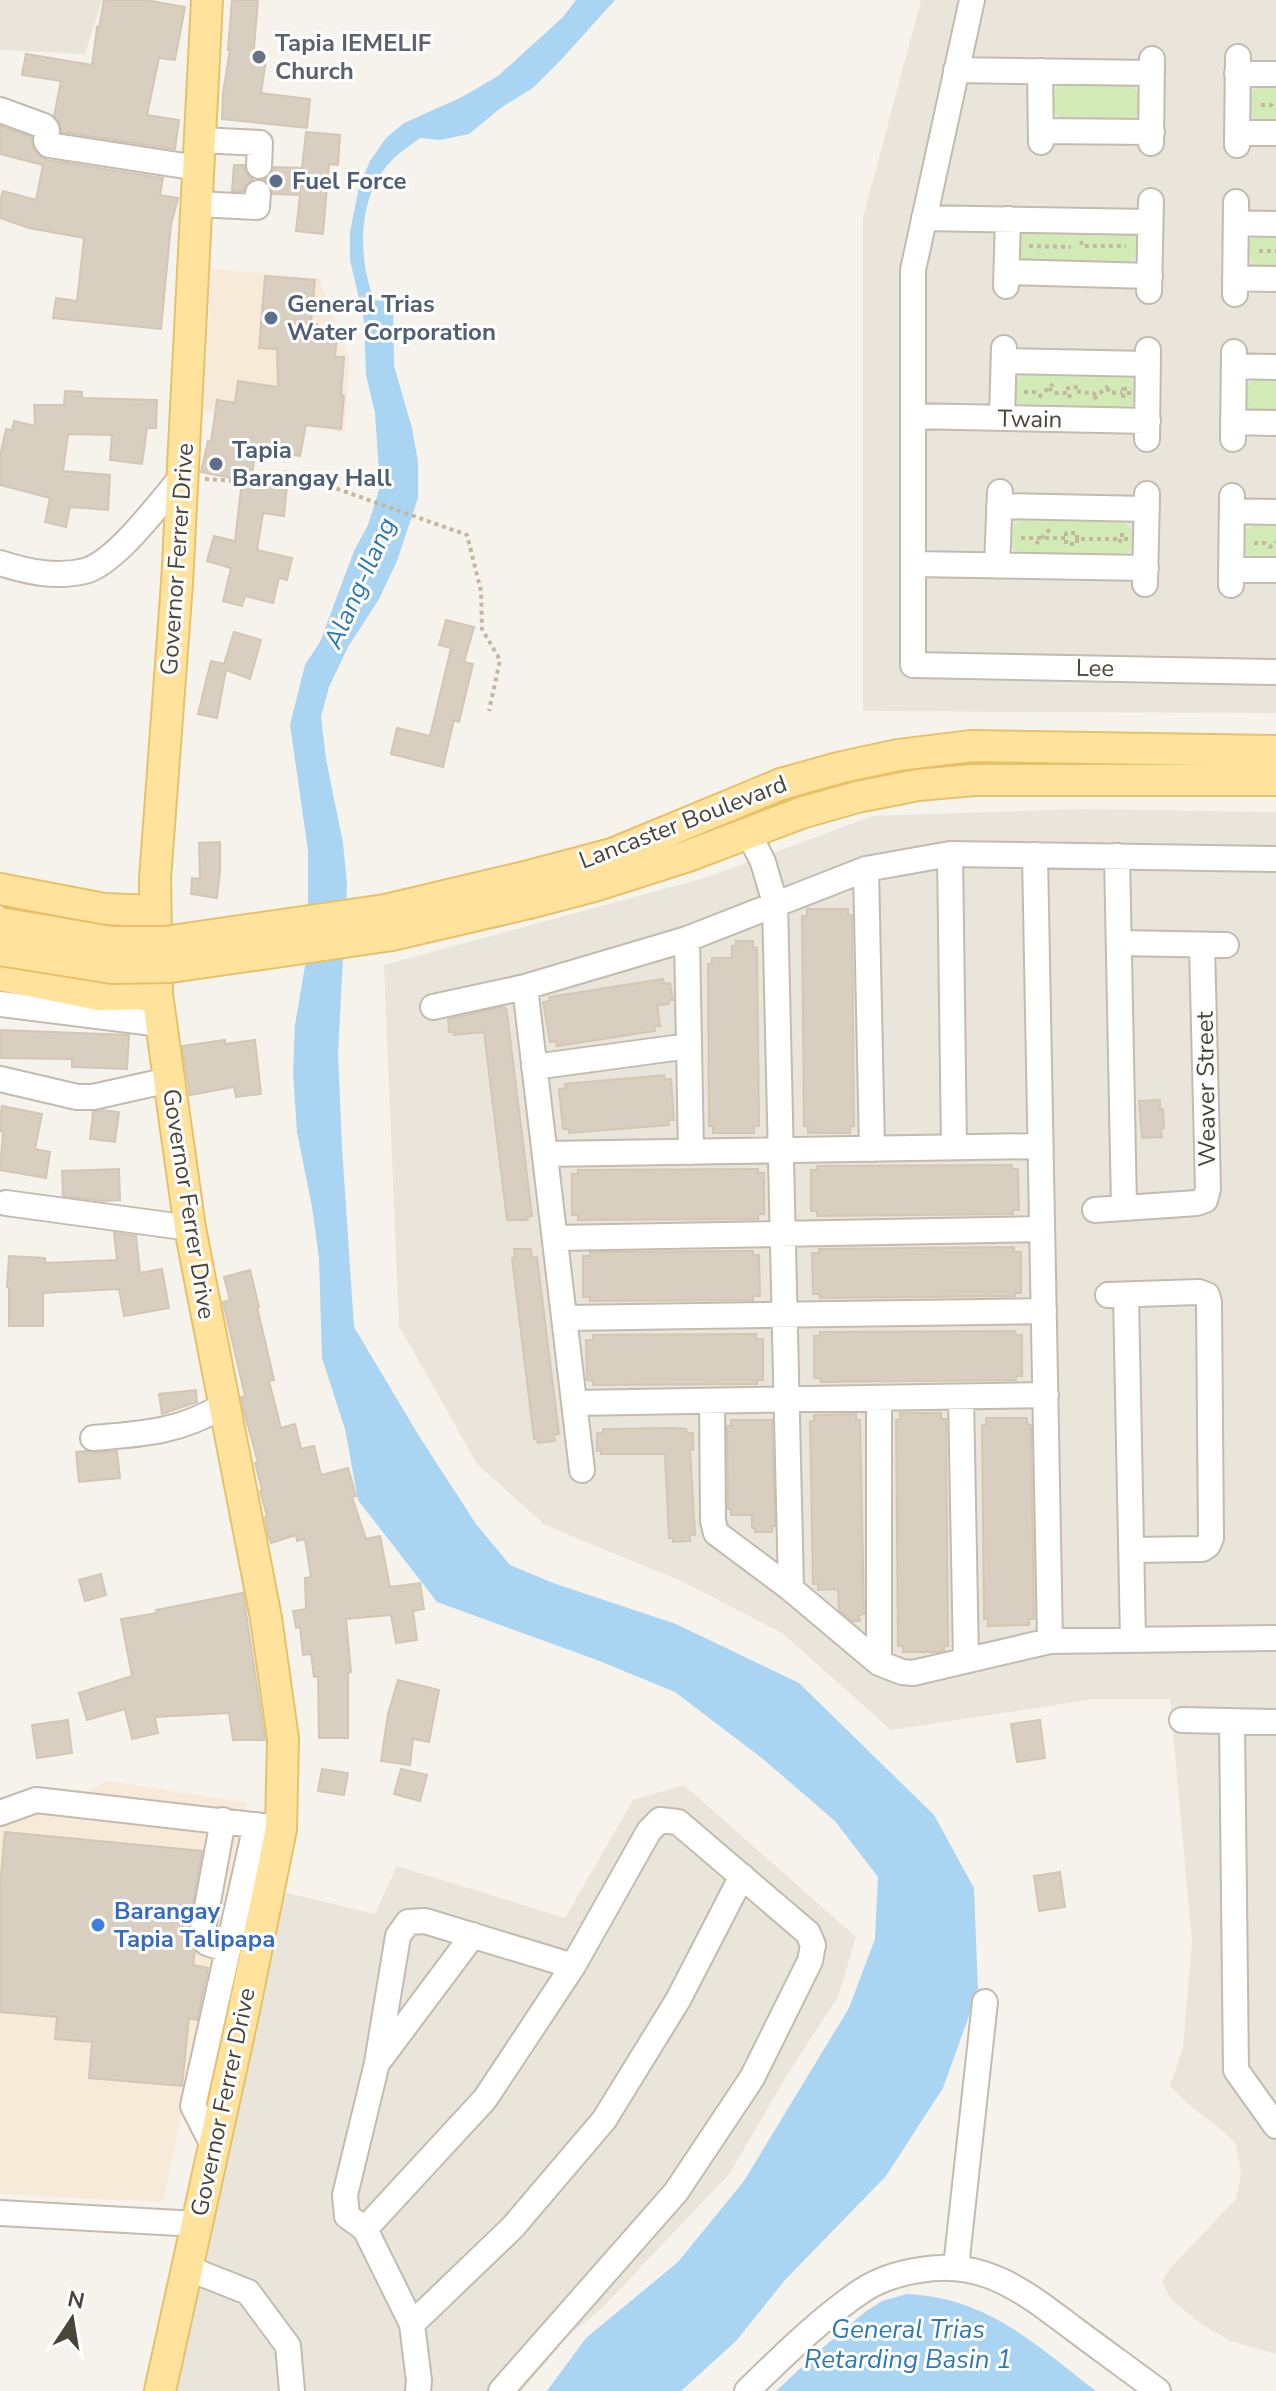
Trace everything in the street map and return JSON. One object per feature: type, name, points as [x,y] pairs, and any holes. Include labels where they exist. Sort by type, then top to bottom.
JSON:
[{"type":"main road","name":"Governor Ferrer Drive","points":[[160,2391],[214,2147],[283,1739],[266,1618],[190,1228],[157,994],[155,911],[177,583],[207,0]]},
{"type":"main road","name":"Lancaster Boulevard","points":[[0,950],[112,968],[171,967],[392,935],[527,890],[781,784],[898,755],[971,746],[1276,751]]},
{"type":"main road","name":"Lancaster Boulevard","points":[[0,923],[111,942],[165,942],[527,890],[594,886],[749,834],[801,813],[857,797],[918,785],[974,780],[1276,780]]},
{"type":"main road","points":[[0,889],[104,909],[155,911]]},
{"type":"main road","points":[[0,975],[99,995],[157,994]]},
{"type":"street","points":[[972,0],[913,270],[913,564],[1006,566],[1070,567],[1146,576],[1139,504],[1069,507],[999,499],[1006,566]]},
{"type":"street","points":[[956,70],[1040,71],[1152,65],[1152,138],[1041,136],[1040,71]]},
{"type":"street","points":[[1276,74],[1238,65],[1237,139],[1276,133]]},
{"type":"street","points":[[0,110],[44,126],[49,145],[199,154],[260,143],[259,166]]},
{"type":"street","points":[[197,204],[257,207],[258,193]]},
{"type":"street","points":[[1276,224],[1236,213],[1235,286],[1276,279]]},
{"type":"street","points":[[924,218],[1008,219],[1073,221],[1143,215],[1149,284],[1077,274],[1011,278],[1008,219]]},
{"type":"street","points":[[1010,418],[1004,354],[1073,362],[1142,359]]},
{"type":"street","name":"Twain","points":[[913,416],[1073,419],[1148,430],[1142,359]]},
{"type":"street","points":[[1276,367],[1234,359],[1233,431],[1276,423]]},
{"type":"street","points":[[0,563],[29,572],[49,574],[88,570],[120,549],[182,477]]},
{"type":"street","points":[[1276,512],[1232,503],[1231,577],[1276,570]]},
{"type":"street","name":"Lee","points":[[913,564],[913,665],[1276,672]]},
{"type":"street","points":[[749,834],[763,862],[775,903],[791,1589]]},
{"type":"street","points":[[950,854],[954,1147]]},
{"type":"street","points":[[433,1007],[525,987],[687,939],[866,869],[950,854],[1276,859]]},
{"type":"street","points":[[1035,855],[1050,1641]]},
{"type":"street","points":[[1117,856],[1124,1207]]},
{"type":"street","points":[[866,869],[872,1149]]},
{"type":"street","points":[[687,939],[691,1152]]},
{"type":"street","name":"Weaver Street","points":[[1095,1210],[1197,1203],[1205,1200],[1208,1189],[1214,945],[1120,943]]},
{"type":"street","points":[[525,987],[582,1470]]},
{"type":"street","points":[[0,1004],[161,1024]]},
{"type":"street","points":[[534,1067],[689,1046]]},
{"type":"street","points":[[0,1079],[77,1097],[93,1097],[169,1080]]},
{"type":"street","points":[[545,1154],[1040,1146]]},
{"type":"street","points":[[6,1203],[190,1228]]},
{"type":"street","points":[[555,1238],[1042,1229]]},
{"type":"street","points":[[1131,1550],[1202,1549],[1211,1538],[1209,1302],[1207,1295],[1199,1292],[1117,1295],[1133,1640]]},
{"type":"street","points":[[565,1318],[1044,1311]]},
{"type":"street","points":[[575,1403],[1046,1395]]},
{"type":"street","points":[[961,1397],[966,1660]]},
{"type":"street","points":[[879,1398],[879,1663]]},
{"type":"street","points":[[712,1401],[713,1521],[716,1533],[791,1589],[879,1663],[913,1673],[1050,1641],[1276,1638]]},
{"type":"street","points":[[93,1438],[153,1433],[177,1427],[224,1405]]},
{"type":"street","points":[[1182,1720],[1276,1722]]},
{"type":"street","points":[[1232,1723],[1236,2070],[1276,2126]]},
{"type":"street","points":[[0,1813],[36,1800],[269,1827],[228,1950],[193,2106],[214,2147]]},
{"type":"street","points":[[223,1820],[203,1929],[207,1943],[228,1950]]},
{"type":"street","points":[[365,2229],[485,2099],[573,1966],[649,1831],[660,1820],[678,1822],[808,1933],[813,1945],[810,1961],[752,2078],[676,2192],[501,2391]]},
{"type":"street","points":[[412,2324],[513,2227],[604,2120],[678,2000],[742,1876]]},
{"type":"street","points":[[418,2391],[412,2324],[365,2229],[347,2216],[345,2195],[377,2063],[398,1936],[408,1922],[425,1921],[573,1966]]},
{"type":"street","points":[[377,2063],[473,1935]]},
{"type":"street","points":[[956,2267],[985,2002]]},
{"type":"street","points":[[0,2213],[197,2224]]},
{"type":"street","points":[[747,2391],[862,2291],[884,2279],[910,2271],[941,2267],[986,2273],[1026,2294],[1158,2391]]},
{"type":"street","points":[[187,2268],[248,2292],[288,2346],[292,2391]]},
{"type":"path","points":[[1261,105],[1271,105],[1276,109]]},
{"type":"path","points":[[1077,274],[1084,263],[1143,215]]},
{"type":"path","points":[[1011,278],[1073,221]]},
{"type":"path","points":[[1026,246],[1071,247],[1070,241],[1081,241],[1082,246],[1126,246]]},
{"type":"path","points":[[1259,251],[1276,251]]},
{"type":"path","points":[[1073,419],[1142,359]]},
{"type":"path","points":[[1010,418],[1049,388],[1073,362]]},
{"type":"path","points":[[1049,388],[1053,393],[1068,393],[1068,388],[1079,387],[1079,392],[1096,396]]},
{"type":"path","points":[[1107,388],[1110,393],[1123,392]]},
{"type":"path","points":[[1024,392],[1034,392],[1040,396]]},
{"type":"path","points":[[182,477],[249,482],[271,474],[290,472],[467,535],[481,591],[482,629],[500,660],[489,711]]},
{"type":"path","points":[[1070,567],[1139,504]]},
{"type":"path","points":[[1006,566],[1042,539],[1069,507]]},
{"type":"path","points":[[1021,538],[1066,538],[1066,533],[1077,533],[1077,539],[1120,539]]},
{"type":"path","points":[[1254,543],[1265,543],[1270,547],[1276,542]]},
{"type":"shaded area","points":[[0,0],[102,0],[85,54],[0,50]]},
{"type":"shaded area","points":[[921,0],[1276,0],[1276,713],[863,711],[863,218]]},
{"type":"shaded area","name":"General Trias Water Corporation","points":[[211,269],[319,278],[349,358],[345,433],[203,411]]},
{"type":"shaded area","points":[[1080,809],[1276,812],[1276,2354],[1231,2341],[1201,2324],[1172,2300],[1162,2283],[1173,2265],[1236,2199],[1241,2174],[1236,2144],[1170,2086],[1183,2048],[1192,1941],[1170,1699],[1095,1699],[891,1730],[782,1633],[681,1581],[545,1525],[477,1464],[399,1326],[384,965],[708,877],[873,816]]},
{"type":"shaded area","points":[[108,1781],[247,1803],[163,2202],[0,2194],[0,1819],[77,1798]]},
{"type":"shaded area","points":[[684,1785],[856,1937],[838,1997],[787,2075],[730,2173],[603,2307],[567,2337],[522,2391],[165,2391],[275,1890],[375,1914],[397,1866],[565,1918],[633,1800]]},
{"type":"green space","points":[[1065,82],[1125,83],[1139,94],[1140,105],[1130,120],[1065,120],[1054,112],[1051,101],[1055,90]]},
{"type":"green space","points":[[1263,85],[1276,85],[1276,123],[1257,120],[1249,111],[1251,95]]},
{"type":"green space","points":[[1024,228],[1135,233],[1139,250],[1128,264],[1025,262],[1016,252],[1019,233]]},
{"type":"green space","points":[[1276,231],[1276,269],[1254,264],[1248,256],[1248,243],[1256,233]]},
{"type":"green space","points":[[1028,373],[1121,374],[1135,385],[1137,396],[1126,411],[1022,408],[1014,398],[1014,389],[1016,382]]},
{"type":"green space","points":[[1276,377],[1276,415],[1255,412],[1246,403],[1246,389],[1254,379]]},
{"type":"green space","points":[[1118,520],[1132,531],[1134,542],[1123,557],[1019,554],[1011,545],[1010,531],[1018,521]]},
{"type":"green space","points":[[1258,522],[1276,522],[1276,561],[1254,557],[1245,550],[1243,545],[1247,529]]},
{"type":"water","name":"Alang-Ilang","points":[[576,0],[615,0],[533,88],[502,107],[469,134],[440,140],[420,138],[395,157],[382,172],[367,206],[363,244],[368,282],[374,300],[393,302],[394,366],[412,428],[418,462],[418,498],[397,561],[379,599],[348,647],[329,687],[321,717],[347,884],[338,1053],[354,1327],[476,1524],[510,1565],[553,1583],[676,1624],[799,1683],[934,1815],[974,1888],[978,1991],[943,2088],[886,2176],[785,2280],[736,2341],[681,2391],[547,2391],[586,2338],[678,2262],[744,2181],[849,2008],[875,1939],[878,1877],[835,1821],[763,1759],[675,1692],[437,1602],[358,1500],[345,1429],[322,1358],[319,1258],[297,1132],[293,1073],[295,1025],[306,960],[308,851],[290,725],[305,665],[320,642],[354,551],[368,525],[380,487],[375,413],[366,375],[364,320],[350,260],[350,232],[359,187],[370,161],[386,138],[404,123],[462,97],[498,76],[563,17]]},
{"type":"water","name":"General Trias Retarding Basin 1","points":[[907,2294],[936,2297],[986,2314],[1031,2341],[1096,2391],[776,2391],[865,2312],[882,2301]]},
{"type":"building","points":[[104,0],[146,0],[185,7],[175,60],[159,58],[147,115],[179,120],[175,149],[62,132],[54,116],[61,81],[22,75],[26,54],[92,65]]},
{"type":"building","points":[[232,0],[258,0],[253,59],[266,60],[261,93],[310,99],[307,128],[222,119]]},
{"type":"building","points":[[0,126],[31,137],[34,150],[47,160],[163,178],[160,195],[178,198],[171,225],[161,329],[53,318],[56,298],[77,301],[84,238],[29,228],[0,218],[3,191],[36,200],[43,165],[0,154]]},
{"type":"building","points":[[306,132],[340,135],[338,165],[329,164],[323,234],[296,231],[300,195],[273,194],[271,186],[264,180],[271,175],[274,167],[302,168]]},
{"type":"building","points":[[234,165],[244,165],[246,174],[252,179],[243,191],[232,191]]},
{"type":"building","points":[[265,276],[315,280],[311,323],[317,324],[317,332],[337,334],[335,357],[344,357],[341,395],[344,396],[341,429],[306,425],[300,456],[256,447],[251,481],[287,485],[284,516],[263,513],[257,550],[292,558],[287,580],[279,578],[273,603],[245,596],[242,606],[223,601],[231,568],[207,561],[214,536],[235,541],[242,480],[201,472],[208,441],[211,442],[217,400],[235,403],[238,381],[278,387],[277,349],[259,348]]},
{"type":"building","points":[[65,391],[82,392],[82,398],[157,400],[156,428],[147,428],[142,464],[110,460],[112,435],[68,434],[63,471],[110,475],[108,510],[70,507],[66,527],[45,522],[50,498],[0,485],[0,456],[6,429],[12,430],[14,421],[35,426],[34,405],[64,405]]},
{"type":"building","points":[[446,620],[474,627],[464,662],[473,664],[459,722],[454,720],[443,767],[391,754],[397,728],[430,736],[451,648],[439,645]]},
{"type":"building","points":[[234,632],[261,640],[250,679],[226,670],[217,718],[198,714],[211,661],[224,664]]},
{"type":"building","points":[[220,842],[217,898],[191,894],[192,878],[200,879],[199,843]]},
{"type":"building","points":[[807,909],[848,909],[848,916],[852,915],[854,1126],[850,1126],[850,1133],[808,1133],[808,1126],[804,1126],[802,916],[807,916]]},
{"type":"building","points":[[736,941],[753,941],[753,947],[757,948],[759,1126],[754,1126],[754,1133],[713,1133],[713,1126],[709,1126],[708,964],[712,964],[712,958],[732,958],[732,946],[736,946]]},
{"type":"building","points":[[663,979],[664,984],[670,983],[673,1000],[669,1000],[669,1004],[657,1005],[660,1026],[654,1026],[655,1031],[557,1046],[556,1041],[550,1042],[543,1002],[550,1001],[549,997]]},
{"type":"building","points":[[506,1008],[508,1021],[532,1216],[527,1217],[528,1220],[507,1220],[484,1032],[454,1035],[454,1032],[449,1032],[448,1019]]},
{"type":"building","points":[[0,1030],[129,1035],[127,1069],[72,1067],[72,1059],[0,1058]]},
{"type":"building","points":[[225,1040],[225,1044],[255,1040],[261,1094],[236,1097],[234,1087],[190,1095],[182,1046]]},
{"type":"building","points":[[664,1075],[665,1080],[671,1079],[674,1120],[668,1120],[669,1125],[569,1133],[569,1129],[563,1129],[559,1089],[566,1088],[565,1084]]},
{"type":"building","points":[[1160,1100],[1160,1109],[1163,1109],[1162,1137],[1142,1138],[1139,1101]]},
{"type":"building","points":[[2,1106],[42,1114],[35,1149],[50,1152],[46,1178],[0,1170]]},
{"type":"building","points":[[93,1112],[119,1112],[115,1142],[90,1139]]},
{"type":"building","points":[[1012,1165],[1012,1169],[1018,1169],[1019,1210],[1013,1210],[1013,1214],[817,1216],[817,1211],[811,1211],[811,1170],[817,1170],[817,1166]]},
{"type":"building","points":[[119,1169],[120,1200],[63,1196],[62,1171]]},
{"type":"building","points":[[758,1169],[758,1173],[764,1173],[764,1214],[758,1214],[758,1219],[578,1220],[578,1215],[572,1215],[572,1174],[578,1174],[578,1170]]},
{"type":"building","points":[[114,1233],[136,1236],[140,1273],[162,1269],[169,1308],[124,1316],[119,1289],[43,1293],[43,1326],[9,1326],[9,1256],[45,1258],[45,1263],[117,1260]]},
{"type":"building","points":[[1014,1247],[1014,1252],[1021,1252],[1021,1293],[1015,1293],[1015,1296],[820,1298],[819,1294],[813,1294],[812,1253],[819,1253],[819,1249]]},
{"type":"building","points":[[514,1249],[531,1249],[532,1258],[537,1257],[559,1434],[554,1435],[555,1441],[538,1443],[534,1439],[512,1258],[515,1257]]},
{"type":"building","points":[[753,1251],[753,1255],[759,1255],[760,1296],[753,1296],[753,1300],[590,1301],[590,1297],[583,1297],[583,1256],[590,1256],[590,1252]]},
{"type":"building","points":[[250,1270],[274,1380],[269,1381],[281,1428],[295,1424],[301,1449],[314,1446],[321,1475],[348,1468],[356,1496],[352,1497],[366,1539],[380,1536],[390,1587],[420,1583],[424,1609],[413,1611],[417,1640],[396,1643],[391,1615],[346,1619],[351,1672],[348,1673],[348,1738],[319,1738],[318,1676],[314,1677],[311,1654],[303,1655],[300,1627],[296,1628],[293,1611],[306,1609],[305,1578],[311,1577],[305,1539],[297,1541],[296,1535],[271,1543],[268,1535],[255,1463],[258,1463],[241,1397],[245,1396],[223,1302],[230,1300],[224,1277]]},
{"type":"building","points":[[1015,1331],[1016,1335],[1022,1335],[1022,1376],[1016,1376],[1016,1380],[821,1382],[820,1378],[814,1378],[814,1336],[820,1336],[820,1332]]},
{"type":"building","points":[[756,1334],[756,1339],[763,1339],[763,1380],[757,1380],[757,1384],[593,1385],[593,1381],[587,1380],[586,1340],[593,1340],[593,1335]]},
{"type":"building","points":[[196,1390],[197,1402],[162,1414],[159,1394]]},
{"type":"building","points":[[900,1413],[941,1413],[941,1419],[946,1419],[948,1646],[938,1652],[903,1652],[903,1646],[898,1646],[896,1420],[900,1419]]},
{"type":"building","points":[[856,1414],[856,1420],[860,1420],[864,1614],[859,1615],[860,1621],[852,1621],[839,1610],[838,1589],[818,1590],[818,1584],[813,1584],[810,1421],[814,1421],[814,1415]]},
{"type":"building","points":[[986,1418],[1027,1418],[1027,1424],[1031,1425],[1034,1619],[1029,1619],[1029,1625],[988,1626],[988,1619],[984,1619],[982,1425],[986,1425]]},
{"type":"building","points":[[731,1420],[772,1420],[775,1526],[772,1526],[772,1532],[755,1532],[752,1515],[731,1515],[731,1509],[728,1509],[727,1426],[731,1426]]},
{"type":"building","points":[[673,1428],[693,1433],[693,1450],[690,1450],[695,1535],[690,1535],[690,1541],[673,1542],[673,1538],[669,1538],[665,1454],[601,1454],[601,1450],[597,1451],[597,1433],[603,1433],[603,1429]]},
{"type":"building","points":[[117,1451],[120,1478],[79,1482],[76,1452]]},
{"type":"building","points":[[101,1574],[106,1595],[85,1601],[79,1580]]},
{"type":"building","points":[[243,1593],[265,1740],[233,1740],[229,1713],[155,1717],[158,1733],[132,1739],[125,1709],[87,1720],[79,1693],[132,1676],[121,1619]]},
{"type":"building","points":[[398,1680],[439,1690],[429,1742],[413,1739],[410,1765],[381,1761],[388,1714]]},
{"type":"building","points":[[68,1720],[72,1753],[37,1758],[32,1725]]},
{"type":"building","points":[[1040,1720],[1045,1758],[1017,1762],[1011,1724]]},
{"type":"building","points":[[322,1769],[348,1773],[344,1795],[318,1791]]},
{"type":"building","points":[[401,1769],[427,1775],[420,1801],[394,1794]]},
{"type":"building","name":"Barangay Tapia Talipapa","points":[[5,1832],[202,1851],[188,1932],[195,1951],[193,1965],[208,1968],[197,2020],[189,2018],[182,2086],[89,2078],[92,2042],[55,2039],[57,2017],[0,2012],[0,1886]]},
{"type":"building","points":[[1060,1872],[1065,1907],[1039,1911],[1034,1876]]},
{"type":"place","name":"Tapia IEMELIF Church","points":[[259,57]]},
{"type":"place","name":"Fuel Force","points":[[276,181]]},
{"type":"place","name":"General Trias Water Corporation","points":[[271,318]]},
{"type":"place","name":"Tapia Barangay Hall","points":[[216,464]]},
{"type":"place","name":"Barangay Tapia Talipapa","points":[[98,1925]]}]
